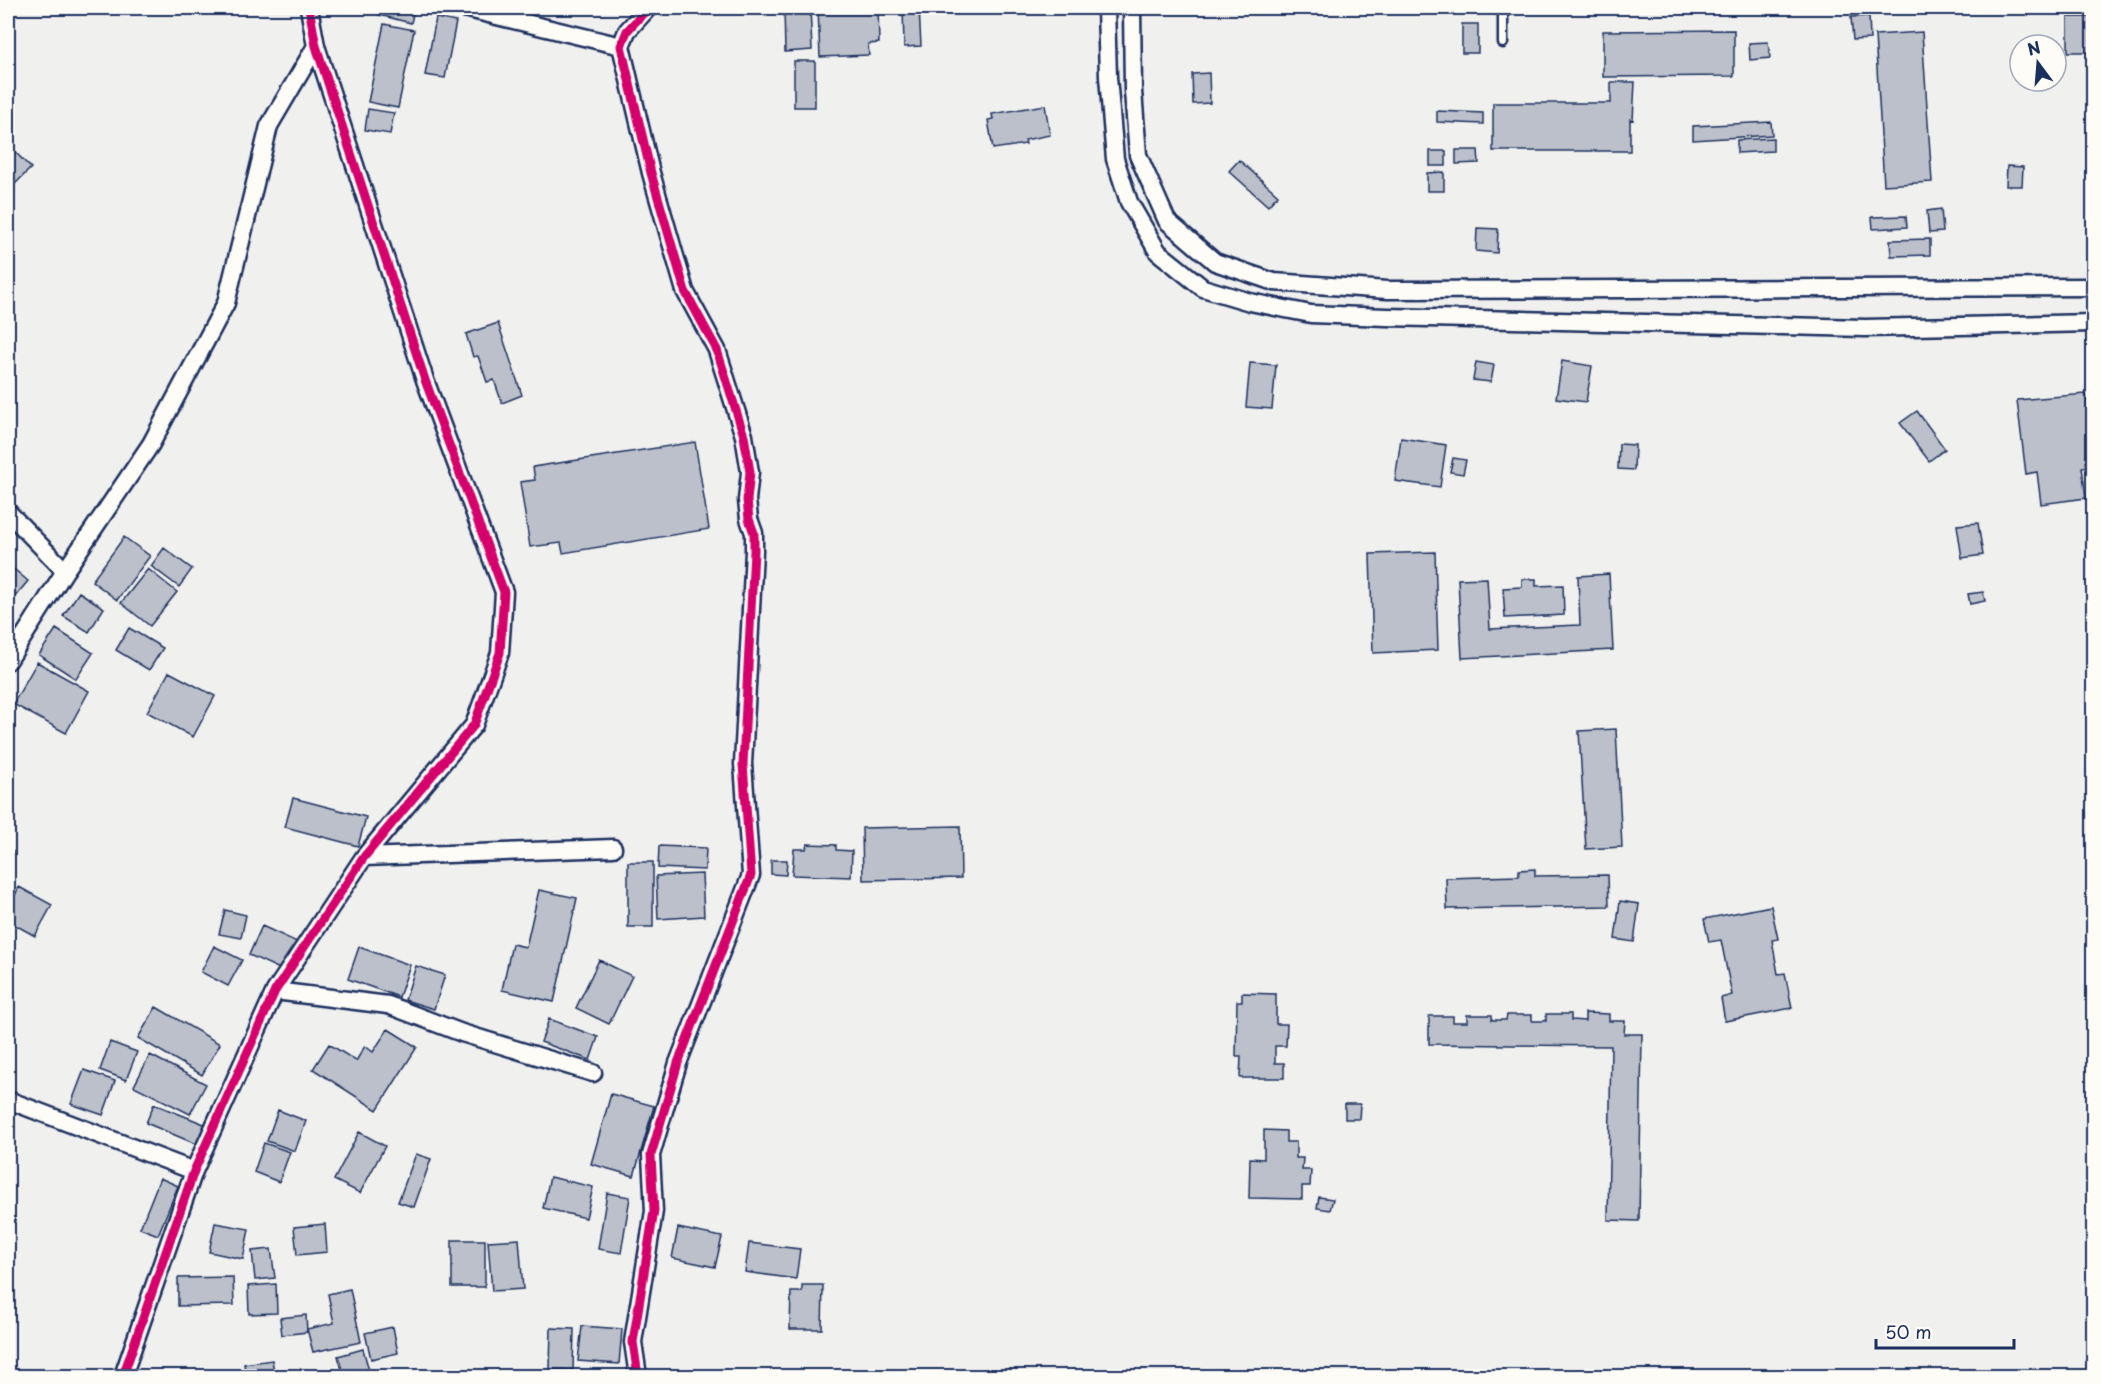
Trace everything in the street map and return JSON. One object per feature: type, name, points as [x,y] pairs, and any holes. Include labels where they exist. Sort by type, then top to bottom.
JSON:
[{"type":"street","points":[[123,1377],[194,1171],[275,991],[364,856],[474,724],[500,654],[504,592],[425,380],[316,46],[309,8]]},
{"type":"street","points":[[464,8],[621,46]]},
{"type":"street","points":[[638,1377],[633,1342],[654,1211],[651,1155],[678,1063],[751,875],[743,764],[754,533],[749,519],[747,500],[750,472],[744,436],[717,350],[685,291],[651,173],[621,46],[627,31],[648,8]]},
{"type":"street","points":[[1106,8],[1108,77],[1115,159],[1129,202],[1158,252],[1203,288],[1250,302],[1311,314],[1386,317],[1865,328],[2094,323]]},
{"type":"street","points":[[1132,8],[1133,91],[1138,155],[1167,221],[1215,262],[1274,282],[1387,290],[2094,287]]},
{"type":"street","points":[[8,661],[65,571],[152,444],[226,303],[269,126],[316,46]]},
{"type":"street","points":[[8,512],[65,571]]},
{"type":"street","points":[[364,856],[613,848]]},
{"type":"street","points":[[275,991],[388,1005],[462,1033],[593,1073]]},
{"type":"street","points":[[8,1100],[194,1171]]},
{"type":"lane","points":[[1503,8],[1503,43]]},
{"type":"building","points":[[381,8],[413,14],[411,23],[379,15]]},
{"type":"building","points":[[784,8],[810,8],[812,50],[785,52]]},
{"type":"building","points":[[818,8],[878,8],[879,43],[868,44],[869,55],[820,57]]},
{"type":"building","points":[[903,8],[919,8],[921,46],[904,47]]},
{"type":"building","points":[[1869,16],[1870,39],[1853,40],[1851,17]]},
{"type":"building","points":[[2068,17],[2094,17],[2094,52],[2068,52]]},
{"type":"building","points":[[436,18],[456,22],[445,78],[425,75]]},
{"type":"building","points":[[384,24],[414,30],[398,108],[368,102]]},
{"type":"building","points":[[1462,24],[1478,24],[1478,53],[1462,53]]},
{"type":"building","points":[[1734,30],[1734,76],[1603,77],[1603,31]]},
{"type":"building","points":[[1922,32],[1932,182],[1884,185],[1875,35]]},
{"type":"building","points":[[1768,42],[1770,58],[1750,60],[1749,43]]},
{"type":"building","points":[[794,61],[815,61],[815,107],[794,107]]},
{"type":"building","points":[[1209,73],[1210,103],[1193,104],[1192,74]]},
{"type":"building","points":[[1611,82],[1635,82],[1633,120],[1630,119],[1630,151],[1493,151],[1493,103],[1611,103]]},
{"type":"building","points":[[1045,105],[1050,135],[1025,140],[1026,144],[993,149],[988,120],[993,119],[992,114]]},
{"type":"building","points":[[368,109],[394,113],[390,134],[365,130]]},
{"type":"building","points":[[1437,111],[1483,113],[1483,124],[1437,122]]},
{"type":"building","points":[[1771,122],[1772,135],[1693,140],[1693,126]]},
{"type":"building","points":[[1773,138],[1773,151],[1737,153],[1737,140]]},
{"type":"building","points":[[8,145],[31,168],[14,185],[8,179]]},
{"type":"building","points":[[1456,150],[1478,150],[1479,163],[1456,164]]},
{"type":"building","points":[[1430,151],[1446,151],[1446,166],[1430,166]]},
{"type":"building","points":[[1239,160],[1278,195],[1268,206],[1229,171]]},
{"type":"building","points":[[2007,166],[2023,167],[2022,186],[2006,186]]},
{"type":"building","points":[[1444,172],[1444,191],[1427,191],[1427,173]]},
{"type":"building","points":[[1941,209],[1943,232],[1929,233],[1927,211]]},
{"type":"building","points":[[1906,216],[1907,227],[1873,229],[1872,217]]},
{"type":"building","points":[[1477,228],[1498,229],[1497,253],[1476,251]]},
{"type":"building","points":[[1930,239],[1930,255],[1891,256],[1890,240]]},
{"type":"building","points":[[498,323],[522,395],[502,403],[494,380],[487,382],[478,356],[473,357],[466,334]]},
{"type":"building","points":[[1562,361],[1592,366],[1586,402],[1556,398]]},
{"type":"building","points":[[1476,362],[1494,365],[1491,382],[1473,380]]},
{"type":"building","points":[[1250,363],[1276,365],[1272,409],[1246,407]]},
{"type":"building","points":[[2086,394],[2094,465],[2082,467],[2086,498],[2041,504],[2037,472],[2026,474],[2017,400]]},
{"type":"building","points":[[1917,411],[1945,449],[1929,461],[1900,423]]},
{"type":"building","points":[[1401,438],[1446,445],[1440,487],[1395,481]]},
{"type":"building","points":[[695,442],[709,529],[563,553],[561,543],[530,547],[520,482],[535,480],[533,467]]},
{"type":"building","points":[[1619,444],[1635,445],[1634,470],[1618,469]]},
{"type":"building","points":[[1453,458],[1466,460],[1463,474],[1450,472]]},
{"type":"building","points":[[1978,523],[1983,555],[1962,558],[1957,525]]},
{"type":"building","points":[[124,537],[150,556],[117,600],[92,581]]},
{"type":"building","points":[[164,548],[192,569],[179,587],[151,566]]},
{"type":"building","points":[[1435,552],[1438,650],[1373,653],[1370,554]]},
{"type":"building","points":[[8,564],[28,581],[8,605]]},
{"type":"building","points":[[148,569],[177,592],[150,626],[121,603]]},
{"type":"building","points":[[1609,574],[1613,650],[1462,658],[1458,579],[1487,578],[1490,629],[1580,625],[1578,576]]},
{"type":"building","points":[[1522,579],[1536,579],[1536,586],[1563,585],[1564,615],[1505,618],[1503,588],[1522,587]]},
{"type":"building","points":[[79,592],[104,608],[89,632],[63,616]]},
{"type":"building","points":[[1983,592],[1985,601],[1970,604],[1968,594]]},
{"type":"building","points":[[129,628],[163,648],[149,670],[116,650]]},
{"type":"building","points":[[56,629],[93,653],[76,679],[39,655]]},
{"type":"building","points":[[37,662],[89,691],[66,733],[13,704]]},
{"type":"building","points":[[169,672],[215,696],[193,737],[147,712]]},
{"type":"building","points":[[1616,729],[1622,847],[1586,849],[1579,731]]},
{"type":"building","points":[[293,798],[366,817],[358,846],[285,827]]},
{"type":"building","points":[[960,826],[961,878],[863,880],[862,828]]},
{"type":"building","points":[[807,844],[836,845],[836,850],[852,851],[851,877],[792,875],[794,849],[806,849]]},
{"type":"building","points":[[659,846],[706,848],[705,870],[658,868]]},
{"type":"building","points":[[8,847],[14,852],[8,862]]},
{"type":"building","points":[[771,860],[787,860],[786,875],[771,874]]},
{"type":"building","points":[[628,862],[653,862],[653,927],[628,927]]},
{"type":"building","points":[[1535,869],[1535,876],[1608,875],[1609,906],[1447,909],[1446,878],[1519,876],[1519,870]]},
{"type":"building","points":[[702,874],[704,916],[658,919],[656,876]]},
{"type":"building","points":[[19,887],[52,905],[35,936],[8,921],[8,909]]},
{"type":"building","points":[[539,890],[577,898],[554,1002],[502,990],[512,944],[526,947]]},
{"type":"building","points":[[1620,901],[1639,904],[1634,942],[1615,939]]},
{"type":"building","points":[[1771,906],[1778,939],[1772,940],[1778,974],[1785,973],[1792,1008],[1725,1021],[1721,998],[1732,995],[1721,940],[1709,942],[1704,919]]},
{"type":"building","points":[[225,910],[246,915],[241,938],[219,934]]},
{"type":"building","points":[[262,926],[297,942],[284,971],[249,955]]},
{"type":"building","points":[[214,946],[242,960],[228,986],[201,972]]},
{"type":"building","points":[[359,947],[410,965],[399,997],[348,979]]},
{"type":"building","points":[[599,960],[632,976],[609,1024],[576,1008]]},
{"type":"building","points":[[416,966],[445,975],[434,1009],[405,1000]]},
{"type":"building","points":[[1242,993],[1276,994],[1276,1024],[1287,1024],[1286,1046],[1275,1046],[1275,1063],[1284,1063],[1284,1078],[1240,1078],[1241,1056],[1236,1056],[1237,1001],[1242,1001]]},
{"type":"building","points":[[156,1007],[220,1044],[202,1075],[138,1038]]},
{"type":"building","points":[[1585,1013],[1609,1014],[1609,1021],[1625,1021],[1624,1034],[1642,1034],[1639,1221],[1608,1220],[1611,1046],[1429,1044],[1429,1016],[1453,1016],[1453,1022],[1467,1022],[1467,1015],[1492,1015],[1492,1020],[1506,1020],[1507,1015],[1532,1015],[1532,1021],[1546,1021],[1546,1014],[1571,1014],[1571,1020],[1585,1021]]},
{"type":"building","points":[[549,1019],[598,1037],[590,1060],[541,1042]]},
{"type":"building","points":[[388,1029],[417,1047],[377,1110],[313,1069],[329,1044],[356,1061],[365,1046],[373,1052]]},
{"type":"building","points":[[110,1042],[137,1052],[126,1080],[100,1070]]},
{"type":"building","points":[[150,1055],[206,1084],[190,1114],[134,1086]]},
{"type":"building","points":[[84,1070],[115,1081],[103,1115],[71,1104]]},
{"type":"building","points":[[611,1094],[654,1106],[634,1176],[591,1164]]},
{"type":"building","points":[[154,1104],[209,1126],[201,1146],[146,1123]]},
{"type":"building","points":[[1345,1104],[1360,1104],[1359,1119],[1345,1119]]},
{"type":"building","points":[[278,1110],[306,1121],[295,1151],[267,1141]]},
{"type":"building","points":[[1264,1130],[1286,1131],[1286,1142],[1296,1142],[1296,1158],[1303,1158],[1302,1170],[1311,1170],[1310,1186],[1302,1186],[1302,1199],[1249,1198],[1250,1158],[1264,1159]]},
{"type":"building","points":[[359,1132],[385,1146],[360,1193],[334,1180]]},
{"type":"building","points":[[264,1143],[290,1152],[279,1182],[254,1172]]},
{"type":"building","points":[[416,1154],[431,1159],[414,1207],[398,1202]]},
{"type":"building","points":[[550,1177],[593,1187],[586,1218],[543,1208]]},
{"type":"building","points":[[160,1178],[178,1186],[158,1235],[140,1228]]},
{"type":"building","points":[[607,1193],[630,1197],[621,1253],[598,1249]]},
{"type":"building","points":[[1319,1197],[1333,1199],[1330,1210],[1317,1208]]},
{"type":"building","points":[[215,1223],[249,1229],[243,1259],[209,1252]]},
{"type":"building","points":[[325,1224],[327,1252],[297,1255],[294,1227]]},
{"type":"building","points":[[678,1228],[722,1237],[715,1267],[672,1258]]},
{"type":"building","points":[[519,1239],[523,1289],[492,1291],[488,1241]]},
{"type":"building","points":[[452,1240],[485,1240],[485,1287],[452,1287]]},
{"type":"building","points":[[749,1243],[800,1249],[796,1279],[745,1272]]},
{"type":"building","points":[[271,1249],[275,1278],[255,1280],[252,1251]]},
{"type":"building","points":[[233,1277],[234,1305],[178,1306],[178,1278]]},
{"type":"building","points":[[276,1284],[277,1313],[249,1314],[248,1286]]},
{"type":"building","points":[[802,1285],[823,1285],[822,1329],[790,1329],[791,1292],[802,1292]]},
{"type":"building","points":[[350,1289],[361,1342],[313,1352],[307,1329],[334,1323],[328,1294]]},
{"type":"building","points":[[306,1315],[307,1332],[282,1335],[280,1318]]},
{"type":"building","points":[[582,1326],[622,1329],[619,1364],[578,1361]]},
{"type":"building","points":[[393,1327],[398,1353],[371,1359],[365,1333]]},
{"type":"building","points":[[551,1328],[574,1329],[573,1370],[550,1369]]},
{"type":"building","points":[[363,1349],[370,1374],[344,1376],[338,1356]]},
{"type":"building","points":[[272,1360],[275,1376],[246,1376],[244,1364]]},
{"type":"cycle path","points":[[123,1376],[194,1171],[275,991],[364,857],[474,725],[500,653],[504,592],[425,380],[316,46],[309,8]]},
{"type":"cycle path","points":[[638,1376],[633,1342],[654,1211],[651,1155],[678,1063],[751,875],[743,764],[754,551],[754,533],[749,519],[747,500],[750,472],[744,436],[717,350],[685,291],[651,173],[621,46],[627,31],[648,8]]}]
